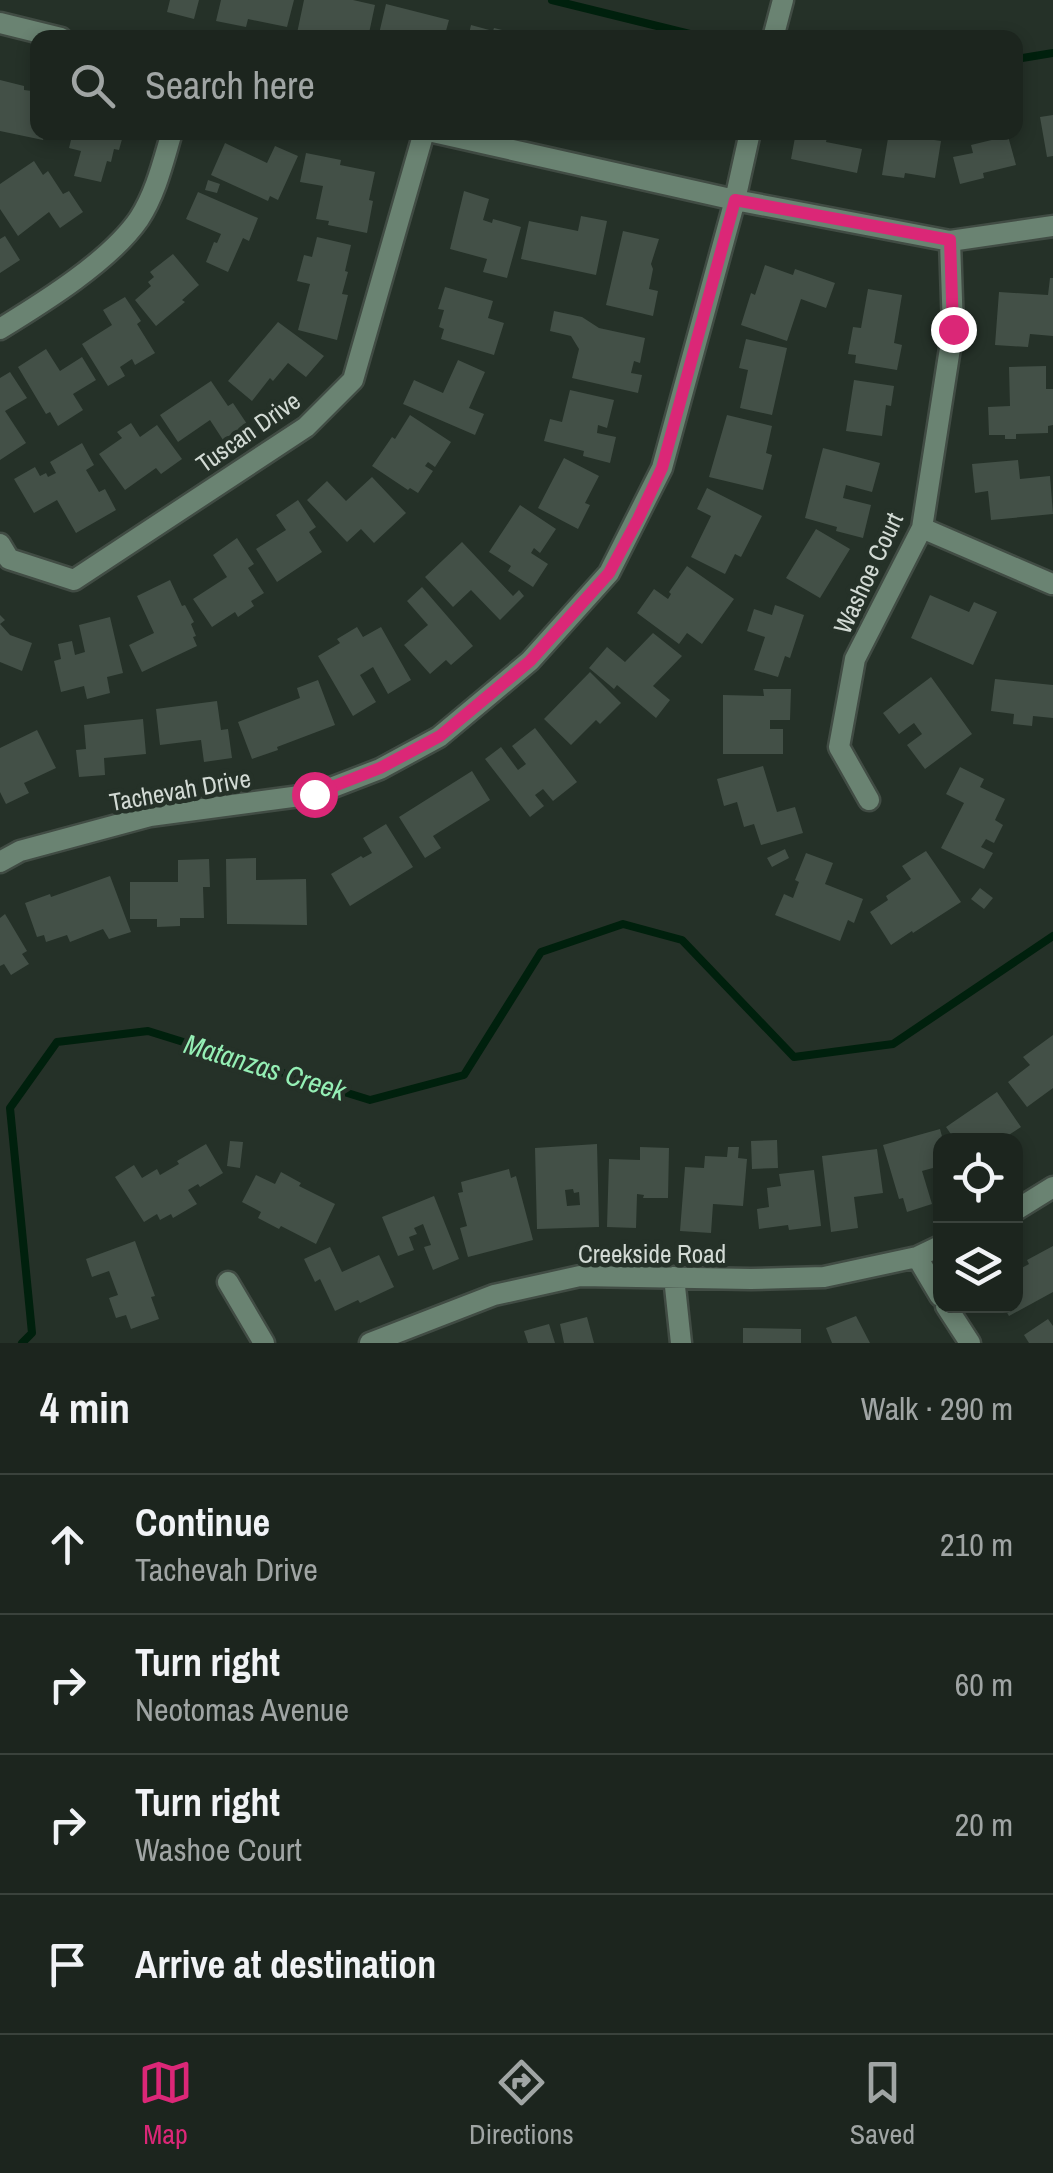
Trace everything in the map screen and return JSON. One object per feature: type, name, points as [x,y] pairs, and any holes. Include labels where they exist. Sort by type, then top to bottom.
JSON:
[{"type":"street","points":[[776,30],[782,0]]},
{"type":"street","points":[[0,22],[30,30]]},
{"type":"street","points":[[0,329],[114,250],[139,218],[157,184],[170,140]]},
{"type":"street","name":"Tuscan Drive","points":[[0,544],[9,559],[74,580],[306,427],[353,380],[422,140]]},
{"type":"street","points":[[469,140],[735,200],[950,240],[1053,226]]},
{"type":"street","name":"Tachevah Drive","points":[[0,862],[20,851],[150,816],[314,794],[331,788],[380,768],[440,736],[530,661],[609,573],[662,468],[748,140]]},
{"type":"street","name":"Washoe Court","points":[[869,800],[839,747],[855,659],[922,528],[953,329],[950,240]]},
{"type":"street","points":[[922,528],[1052,584]]},
{"type":"street","points":[[1023,1206],[1053,1187]]},
{"type":"street","name":"Creekside Road","points":[[370,1343],[494,1295],[580,1276],[824,1277],[916,1257],[933,1249]]},
{"type":"street","points":[[916,1257],[933,1285]]},
{"type":"street","points":[[674,1277],[681,1343]]},
{"type":"street","points":[[228,1282],[264,1343]]},
{"type":"street","points":[[951,1313],[970,1343]]},
{"type":"building","points":[[170,0],[199,0],[194,19],[167,12]]},
{"type":"building","points":[[221,0],[294,0],[287,27],[248,19],[246,27],[216,21]]},
{"type":"building","points":[[304,0],[353,0],[375,5],[370,30],[298,30]]},
{"type":"building","points":[[386,4],[449,20],[446,30],[380,30]]},
{"type":"building","points":[[0,80],[24,86],[24,90],[30,91],[30,137],[0,131]]},
{"type":"building","points":[[1053,115],[1053,156],[1047,157],[1040,117]]},
{"type":"building","points":[[71,140],[122,140],[119,150],[114,149],[111,162],[107,161],[101,182],[74,176],[81,151],[69,148]]},
{"type":"building","points":[[795,140],[826,140],[862,149],[857,173],[791,159]]},
{"type":"building","points":[[888,140],[941,141],[935,178],[905,173],[904,178],[882,175]]},
{"type":"building","points":[[1009,140],[1016,165],[983,173],[984,178],[960,184],[953,157],[973,153],[971,145]]},
{"type":"building","points":[[225,143],[267,163],[275,146],[298,156],[278,200],[270,196],[268,201],[211,175]]},
{"type":"building","points":[[306,153],[375,172],[367,233],[316,219],[323,186],[300,182]]},
{"type":"building","points":[[34,161],[43,175],[48,171],[63,194],[69,191],[83,212],[60,228],[49,212],[18,236],[0,209],[0,184]]},
{"type":"building","points":[[208,180],[220,184],[217,193],[205,190]]},
{"type":"building","points":[[464,191],[489,199],[483,220],[521,227],[507,278],[483,272],[487,259],[450,249]]},
{"type":"building","points":[[198,192],[258,218],[249,241],[243,238],[228,272],[206,262],[221,234],[186,219]]},
{"type":"building","points":[[581,216],[607,221],[596,275],[521,259],[529,221],[578,231]]},
{"type":"building","points":[[623,231],[659,239],[649,289],[658,291],[653,316],[606,305]]},
{"type":"building","points":[[5,236],[20,260],[0,273],[0,239]]},
{"type":"building","points":[[317,237],[351,245],[342,294],[348,295],[337,340],[298,330],[310,284],[297,281],[304,255],[312,257]]},
{"type":"building","points":[[173,254],[199,285],[156,326],[135,300],[151,286],[148,282],[154,277],[150,272]]},
{"type":"building","points":[[765,265],[793,275],[795,269],[835,283],[826,308],[801,299],[787,341],[741,325]]},
{"type":"building","points":[[1050,278],[1053,336],[1030,334],[1028,347],[995,345],[999,292],[1048,295]]},
{"type":"building","points":[[445,287],[493,301],[488,318],[504,323],[494,355],[441,339],[444,329],[439,327],[444,310],[438,309]]},
{"type":"building","points":[[868,289],[902,295],[894,343],[902,345],[897,370],[855,363],[856,355],[848,354],[853,327],[861,328]]},
{"type":"building","points":[[125,297],[155,353],[135,365],[132,359],[120,367],[125,376],[108,386],[82,344],[112,325],[103,310]]},
{"type":"building","points":[[554,311],[582,317],[599,328],[645,338],[640,363],[634,361],[631,373],[642,375],[638,393],[572,378],[579,349],[571,336],[550,331]]},
{"type":"building","points":[[278,322],[324,356],[306,377],[288,363],[252,401],[228,381]]},
{"type":"building","points":[[746,339],[787,348],[772,415],[740,408],[748,370],[739,368]]},
{"type":"building","points":[[46,349],[60,371],[82,357],[96,380],[73,394],[83,410],[58,426],[50,412],[46,414],[18,367]]},
{"type":"building","points":[[458,360],[485,372],[469,408],[484,414],[475,435],[403,404],[414,380],[443,393]]},
{"type":"building","points":[[1046,366],[1046,389],[1053,389],[1053,425],[1048,426],[1048,433],[1016,434],[1016,439],[989,435],[988,407],[1010,406],[1009,367]]},
{"type":"building","points":[[10,372],[27,398],[5,411],[26,443],[0,460],[0,378]]},
{"type":"building","points":[[854,380],[894,386],[891,406],[886,405],[882,436],[846,431]]},
{"type":"building","points":[[211,381],[228,406],[233,403],[247,424],[223,440],[210,420],[178,442],[160,415]]},
{"type":"building","points":[[570,390],[614,400],[607,428],[598,425],[597,433],[616,437],[610,463],[583,456],[584,451],[544,441],[550,419],[562,422]]},
{"type":"building","points":[[410,415],[451,442],[435,467],[428,462],[425,466],[433,471],[418,493],[372,466]]},
{"type":"building","points":[[727,415],[772,426],[766,453],[772,455],[763,490],[709,477]]},
{"type":"building","points":[[131,423],[140,437],[157,425],[182,459],[161,474],[156,468],[125,490],[99,454],[122,438],[117,432]]},
{"type":"building","points":[[82,443],[94,465],[86,470],[99,492],[105,489],[116,510],[76,533],[57,500],[34,513],[14,479],[35,467],[40,476],[56,473],[50,462]]},
{"type":"building","points":[[823,448],[880,463],[872,492],[846,485],[843,498],[871,505],[863,538],[805,518]]},
{"type":"building","points":[[564,458],[599,476],[585,503],[590,505],[578,529],[538,508]]},
{"type":"building","points":[[1018,460],[1020,479],[1050,476],[1053,514],[991,520],[988,491],[975,493],[972,464]]},
{"type":"building","points":[[372,477],[406,513],[374,543],[361,529],[347,542],[307,500],[327,481],[346,501]]},
{"type":"building","points":[[707,488],[762,516],[741,557],[735,554],[725,574],[691,557],[711,516],[697,509]]},
{"type":"building","points":[[298,500],[316,527],[309,532],[322,552],[277,582],[256,549],[286,530],[276,515]]},
{"type":"building","points":[[520,505],[556,529],[540,553],[534,548],[531,553],[548,564],[533,587],[508,571],[511,566],[489,552]]},
{"type":"building","points":[[816,529],[850,549],[820,598],[786,578]]},
{"type":"building","points":[[237,538],[254,564],[248,568],[264,593],[238,617],[235,612],[212,627],[193,599],[227,577],[213,555]]},
{"type":"building","points":[[462,542],[513,596],[519,590],[524,596],[500,620],[471,590],[453,607],[425,577]]},
{"type":"building","points":[[687,566],[734,599],[702,644],[687,633],[679,644],[637,613],[654,589],[668,599]]},
{"type":"building","points":[[170,580],[194,622],[191,624],[197,646],[142,672],[129,645],[154,633],[137,596]]},
{"type":"building","points":[[422,587],[473,646],[451,665],[446,660],[430,674],[404,645],[428,625],[407,601]]},
{"type":"building","points":[[930,595],[969,612],[974,602],[997,612],[973,665],[911,638]]},
{"type":"building","points":[[775,605],[804,615],[790,658],[785,656],[778,677],[754,670],[765,637],[747,631],[754,609],[772,615]]},
{"type":"building","points":[[110,617],[123,673],[107,677],[110,693],[87,699],[84,686],[61,692],[54,661],[61,659],[58,644],[72,641],[75,655],[85,652],[79,625]]},
{"type":"building","points":[[0,624],[10,635],[32,643],[22,671],[0,662]]},
{"type":"building","points":[[357,627],[363,637],[381,627],[411,680],[388,694],[373,667],[360,675],[376,702],[353,716],[318,656]]},
{"type":"building","points":[[653,633],[682,656],[653,686],[670,700],[656,718],[617,685],[614,689],[589,668],[607,647],[625,662]]},
{"type":"building","points":[[590,672],[621,703],[600,724],[596,720],[571,745],[544,719]]},
{"type":"building","points":[[931,677],[972,734],[925,769],[907,745],[922,734],[914,723],[899,734],[883,713]]},
{"type":"building","points":[[995,679],[1053,685],[1053,718],[1033,716],[1032,726],[1013,724],[1014,714],[991,711]]},
{"type":"building","points":[[318,680],[335,725],[252,759],[238,722],[300,698],[297,688]]},
{"type":"building","points":[[763,689],[791,689],[790,720],[770,720],[770,729],[783,729],[783,754],[723,754],[723,695],[764,696]]},
{"type":"building","points":[[217,701],[221,730],[228,729],[232,758],[204,762],[201,740],[160,745],[156,709]]},
{"type":"building","points":[[143,719],[146,754],[104,758],[105,775],[79,777],[76,750],[86,749],[84,725]]},
{"type":"building","points":[[535,728],[577,782],[553,801],[543,789],[535,795],[544,806],[530,817],[485,759],[501,747],[518,770],[526,764],[512,746]]},
{"type":"building","points":[[37,730],[56,768],[24,783],[29,793],[6,804],[0,792],[0,748]]},
{"type":"building","points":[[763,766],[777,812],[795,807],[803,833],[761,845],[754,824],[744,827],[737,802],[724,806],[717,779]]},
{"type":"building","points":[[960,767],[984,779],[980,787],[1005,799],[995,820],[1003,825],[994,843],[986,839],[981,847],[993,853],[984,869],[941,848],[964,803],[946,794]]},
{"type":"building","points":[[472,771],[490,800],[433,836],[441,848],[425,858],[399,817]]},
{"type":"building","points":[[386,824],[413,867],[350,906],[331,874],[372,853],[363,838]]},
{"type":"building","points":[[785,849],[789,858],[772,867],[767,858]]},
{"type":"building","points":[[926,851],[961,902],[891,945],[870,912],[911,879],[902,866]]},
{"type":"building","points":[[806,853],[833,863],[825,884],[863,899],[854,923],[848,920],[840,941],[775,915],[784,894],[793,898],[799,882],[795,880]]},
{"type":"building","points":[[256,858],[256,880],[306,879],[307,925],[227,924],[226,859]]},
{"type":"building","points":[[209,859],[210,887],[203,887],[204,918],[180,918],[180,926],[157,927],[157,919],[130,919],[130,882],[178,882],[178,860]]},
{"type":"building","points":[[110,876],[131,932],[109,939],[103,929],[70,942],[67,935],[46,942],[44,935],[37,937],[25,903]]},
{"type":"building","points":[[980,888],[993,898],[984,909],[971,899]]},
{"type":"building","points":[[5,914],[27,951],[22,954],[29,964],[11,975],[4,964],[0,966],[0,918]]},
{"type":"building","points":[[1053,1035],[1053,1088],[1027,1107],[1008,1082],[1030,1065],[1023,1057]]},
{"type":"building","points":[[997,1092],[1021,1127],[1012,1133],[950,1133],[946,1127]]},
{"type":"building","points":[[940,1129],[941,1133],[933,1133],[933,1168],[922,1171],[932,1204],[907,1212],[903,1198],[899,1199],[883,1145]]},
{"type":"building","points":[[777,1140],[778,1168],[752,1169],[751,1141]]},
{"type":"building","points":[[230,1141],[243,1142],[240,1168],[227,1166]]},
{"type":"building","points":[[206,1144],[223,1173],[188,1190],[197,1204],[173,1218],[171,1214],[160,1220],[157,1214],[144,1222],[115,1177],[134,1165],[142,1178],[157,1169],[160,1175]]},
{"type":"building","points":[[597,1144],[599,1227],[537,1229],[535,1148]],"holes":[[[573,1189],[574,1193],[579,1192],[580,1205],[567,1206],[565,1190]]]},
{"type":"building","points":[[640,1147],[669,1148],[668,1198],[643,1198],[644,1195],[637,1194],[636,1228],[607,1227],[609,1159],[640,1160]]},
{"type":"building","points":[[728,1147],[739,1147],[738,1158],[747,1159],[743,1206],[713,1204],[711,1233],[680,1231],[685,1167],[704,1168],[705,1156],[727,1157]]},
{"type":"building","points":[[877,1149],[883,1193],[854,1197],[858,1228],[831,1232],[822,1156]]},
{"type":"building","points":[[509,1169],[511,1178],[516,1176],[533,1240],[468,1257],[460,1228],[467,1226],[458,1193],[463,1192],[461,1182]]},
{"type":"building","points":[[814,1170],[821,1226],[759,1229],[757,1209],[769,1207],[767,1188],[781,1186],[779,1174]]},
{"type":"building","points":[[281,1172],[335,1204],[316,1244],[258,1218],[261,1212],[242,1202],[256,1175],[275,1184]]},
{"type":"building","points":[[434,1196],[459,1259],[433,1270],[424,1247],[431,1245],[423,1224],[414,1228],[417,1234],[409,1237],[414,1250],[398,1256],[382,1217]]},
{"type":"building","points":[[135,1241],[159,1319],[131,1329],[126,1315],[116,1318],[109,1298],[118,1295],[109,1271],[92,1277],[86,1259]]},
{"type":"building","points":[[1053,1246],[1053,1292],[1023,1308],[1023,1267],[1029,1264],[1027,1260]]},
{"type":"building","points":[[330,1247],[342,1272],[379,1255],[394,1287],[335,1311],[320,1279],[315,1282],[304,1259]]},
{"type":"building","points":[[856,1316],[870,1343],[832,1343],[826,1328]]},
{"type":"building","points":[[587,1317],[594,1343],[564,1343],[560,1324]]},
{"type":"building","points":[[1048,1319],[1053,1326],[1053,1343],[1029,1343],[1024,1335]]},
{"type":"building","points":[[549,1324],[555,1343],[528,1343],[524,1331]]},
{"type":"building","points":[[743,1328],[801,1329],[801,1343],[743,1343]]},
{"type":"waterway","points":[[552,0],[674,30]]},
{"type":"waterway","points":[[1023,58],[1053,53]]},
{"type":"waterway","name":"Matanzas Creek","points":[[22,1343],[32,1333],[10,1108],[57,1042],[148,1031],[370,1100],[464,1075],[541,952],[623,924],[682,940],[794,1057],[893,1044],[1053,936]]},
{"type":"route","points":[[314,794],[380,768],[440,736],[530,661],[609,573],[662,468],[735,200],[950,240],[953,329]]}]
